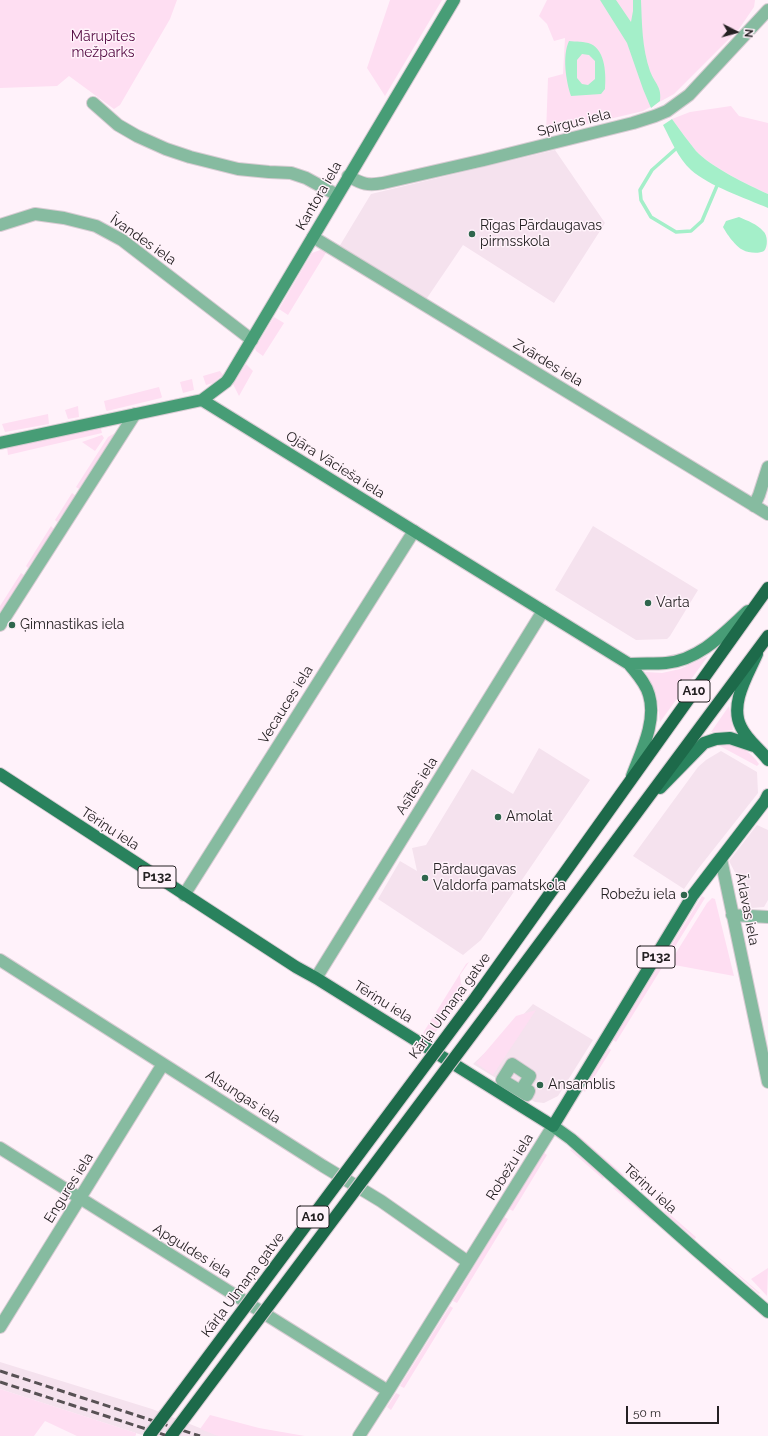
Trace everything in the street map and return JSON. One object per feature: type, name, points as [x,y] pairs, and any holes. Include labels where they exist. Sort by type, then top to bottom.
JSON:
[{"type":"highway","name":"Kārļa Ulmaņa gatve","points":[[149,1436],[476,997],[768,588]]},
{"type":"highway","name":"A10","points":[[171,1436],[765,640]]},
{"type":"main road","name":"Kantora iela","points":[[202,400],[226,382],[454,0]]},
{"type":"main road","points":[[0,443],[202,400]]},
{"type":"main road","name":"Ojāra Vācieša iela","points":[[202,400],[629,664],[649,694],[651,704],[651,721],[630,781]]},
{"type":"main road","points":[[629,664],[667,663],[681,660],[694,654],[719,638],[758,602]]},
{"type":"main road","points":[[765,640],[740,695],[737,715],[741,727],[754,746],[768,760]]},
{"type":"main road","points":[[641,808],[704,743],[716,739],[730,738],[754,746]]},
{"type":"main road","name":"Tēriņu iela","points":[[0,774],[291,964],[316,978],[553,1126],[571,1139],[768,1312]]},
{"type":"main road","name":"Robežu iela","points":[[553,1126],[693,895],[768,795]]},
{"type":"street","points":[[766,0],[768,6]]},
{"type":"street","name":"Spirgus iela","points":[[348,176],[369,185],[383,183],[491,159],[633,124],[655,116],[672,107],[689,95],[768,10]]},
{"type":"street","points":[[93,103],[118,125],[136,136],[166,149],[190,157],[238,169],[291,173],[306,178],[338,195]]},
{"type":"street","name":"Īvandes iela","points":[[0,225],[35,214],[64,218],[96,226],[123,241],[252,340]]},
{"type":"street","name":"Zvārdes iela","points":[[313,237],[768,514]]},
{"type":"street","points":[[0,625],[135,414]]},
{"type":"street","points":[[754,506],[768,467]]},
{"type":"street","name":"Vecauces iela","points":[[184,895],[414,531]]},
{"type":"street","name":"Asītes iela","points":[[316,978],[543,611]]},
{"type":"street","name":"Ārlavas iela","points":[[721,859],[768,1082]]},
{"type":"street","points":[[732,915],[768,917]]},
{"type":"street","name":"Alsungas iela","points":[[0,960],[323,1166],[381,1201],[468,1262]]},
{"type":"street","name":"Engures iela","points":[[0,1327],[162,1064]]},
{"type":"street","name":"Robežu iela","points":[[359,1436],[553,1126]]},
{"type":"street","name":"Apguldes iela","points":[[0,1148],[388,1391]]},
{"type":"shaded area","points":[[600,0],[616,0],[631,22],[633,0],[641,0],[645,54],[650,71],[660,92],[660,101],[651,108],[627,43]]},
{"type":"shaded area","points":[[569,41],[586,42],[596,47],[600,52],[604,64],[605,77],[605,89],[601,94],[571,96],[565,61]],"holes":[[[582,54],[589,55],[595,61],[595,79],[588,85],[582,84],[577,78],[577,60]]]},
{"type":"shaded area","points":[[672,119],[696,151],[703,157],[730,175],[768,194],[768,208],[717,186],[691,170],[686,165],[672,143],[663,125]]},
{"type":"shaded area","name":"Rīgas Pārdaugavas pirmsskola","points":[[555,150],[605,223],[554,303],[463,245],[425,301],[339,247],[371,194]]},
{"type":"shaded area","points":[[739,217],[755,225],[765,233],[767,241],[764,251],[756,253],[745,251],[737,246],[729,236],[723,227],[726,221]]},
{"type":"shaded area","points":[[593,526],[698,590],[667,639],[636,640],[555,590]]},
{"type":"shaded area","points":[[539,748],[590,780],[481,940],[463,955],[378,899],[400,861],[417,871],[412,848],[426,845],[472,769],[513,794]]},
{"type":"shaded area","points":[[721,751],[757,772],[758,793],[684,889],[633,856],[698,767]]},
{"type":"shaded area","points":[[757,825],[768,830],[768,900],[764,907],[752,908],[745,905],[741,900],[739,880],[729,861]]},
{"type":"shaded area","points":[[533,1004],[593,1040],[558,1096],[544,1103],[535,1102],[473,1064],[509,1030]]},
{"type":"shaded area","points":[[0,1362],[152,1409],[220,1436],[145,1436],[0,1389]]},
{"type":"green space","name":"Mārupītes mežparks","points":[[0,0],[177,0],[170,19],[120,105],[114,109],[69,76],[57,86],[0,88]]},
{"type":"green space","points":[[390,0],[442,0],[385,96],[367,68]]},
{"type":"green space","points":[[547,0],[755,0],[754,7],[739,29],[674,94],[643,111],[546,134],[548,78],[563,74],[565,38],[554,41],[547,24],[539,16]]},
{"type":"green space","points":[[731,106],[739,116],[768,123],[768,194],[730,175],[703,157],[696,151],[672,119],[690,112]]},
{"type":"green space","points":[[320,250],[327,251],[288,315],[279,309],[312,253]]},
{"type":"green space","points":[[274,317],[284,323],[263,356],[256,351],[255,348]]},
{"type":"green space","points":[[246,364],[253,371],[239,396],[233,384]]},
{"type":"green space","points":[[220,371],[223,375],[213,383],[206,385],[203,376]]},
{"type":"green space","points":[[192,379],[194,390],[183,393],[180,382]]},
{"type":"green space","points":[[159,387],[161,398],[106,410],[104,401]]},
{"type":"green space","points":[[78,406],[79,417],[68,419],[65,410]]},
{"type":"green space","points":[[48,414],[49,424],[5,432],[2,424]]},
{"type":"green space","points":[[100,425],[102,433],[8,455],[7,447]]},
{"type":"green space","points":[[115,433],[79,489],[76,487],[108,437]]},
{"type":"green space","points":[[102,435],[104,438],[95,451],[82,442]]},
{"type":"green space","points":[[72,493],[76,496],[57,522],[55,520]]},
{"type":"green space","points":[[51,526],[54,529],[28,568],[26,566]]},
{"type":"green space","points":[[21,573],[24,575],[0,613],[0,606]]},
{"type":"green space","points":[[708,656],[660,722],[656,696],[645,672],[662,673],[680,669]]},
{"type":"green space","points":[[729,706],[733,730],[711,732]]},
{"type":"green space","points":[[730,744],[746,751],[753,756],[759,764],[757,766],[718,745]]},
{"type":"green space","points":[[702,896],[705,898],[616,1042],[613,1040]]},
{"type":"green space","points":[[712,898],[715,899],[734,976],[669,964],[707,903]]},
{"type":"green space","points":[[469,962],[460,975],[461,984],[469,989],[431,1038],[423,1033],[466,964]]},
{"type":"green space","points":[[536,1010],[493,1075],[476,1063],[516,1016]]},
{"type":"green space","points":[[609,1048],[611,1050],[585,1092],[583,1090]]},
{"type":"green space","points":[[578,1135],[624,1175],[623,1176],[577,1136]]},
{"type":"green space","points":[[571,1149],[604,1177],[603,1179],[570,1150]]},
{"type":"green space","points":[[543,1152],[547,1155],[513,1211],[509,1209]]},
{"type":"green space","points":[[614,1187],[655,1222],[654,1223],[613,1188]]},
{"type":"green space","points":[[666,1211],[696,1237],[695,1239],[664,1212]]},
{"type":"green space","points":[[504,1217],[508,1219],[457,1303],[453,1301]]},
{"type":"green space","points":[[703,1244],[760,1293],[759,1294]]},
{"type":"green space","points":[[768,1268],[767,1296],[751,1279]]},
{"type":"green space","points":[[450,1306],[453,1308],[404,1388],[400,1386]]},
{"type":"green space","points":[[0,1389],[136,1433],[136,1435],[77,1436],[45,1421],[34,1436],[0,1436]]},
{"type":"green space","points":[[396,1393],[400,1395],[391,1410],[387,1407]]},
{"type":"green space","points":[[210,1415],[259,1428],[305,1436],[218,1436],[200,1429]]},
{"type":"waterway","points":[[679,146],[652,170],[640,190],[641,200],[651,217],[676,232],[691,231],[702,221],[719,181]]},
{"type":"railway","points":[[0,1371],[200,1436]]},
{"type":"railway","points":[[0,1382],[168,1436]]},
{"type":"place","name":"Rīgas Pārdaugavas pirmsskola","points":[[472,234]]},
{"type":"place","name":"Varta","points":[[648,603]]},
{"type":"place","name":"Ģimnastikas iela","points":[[12,625]]},
{"type":"place","name":"Amolat","points":[[498,817]]},
{"type":"place","name":"Pārdaugavas Valdorfa pamatskola","points":[[425,878]]},
{"type":"place","name":"Robežu iela","points":[[684,895]]},
{"type":"place","name":"Ansamblis","points":[[540,1085]]}]
